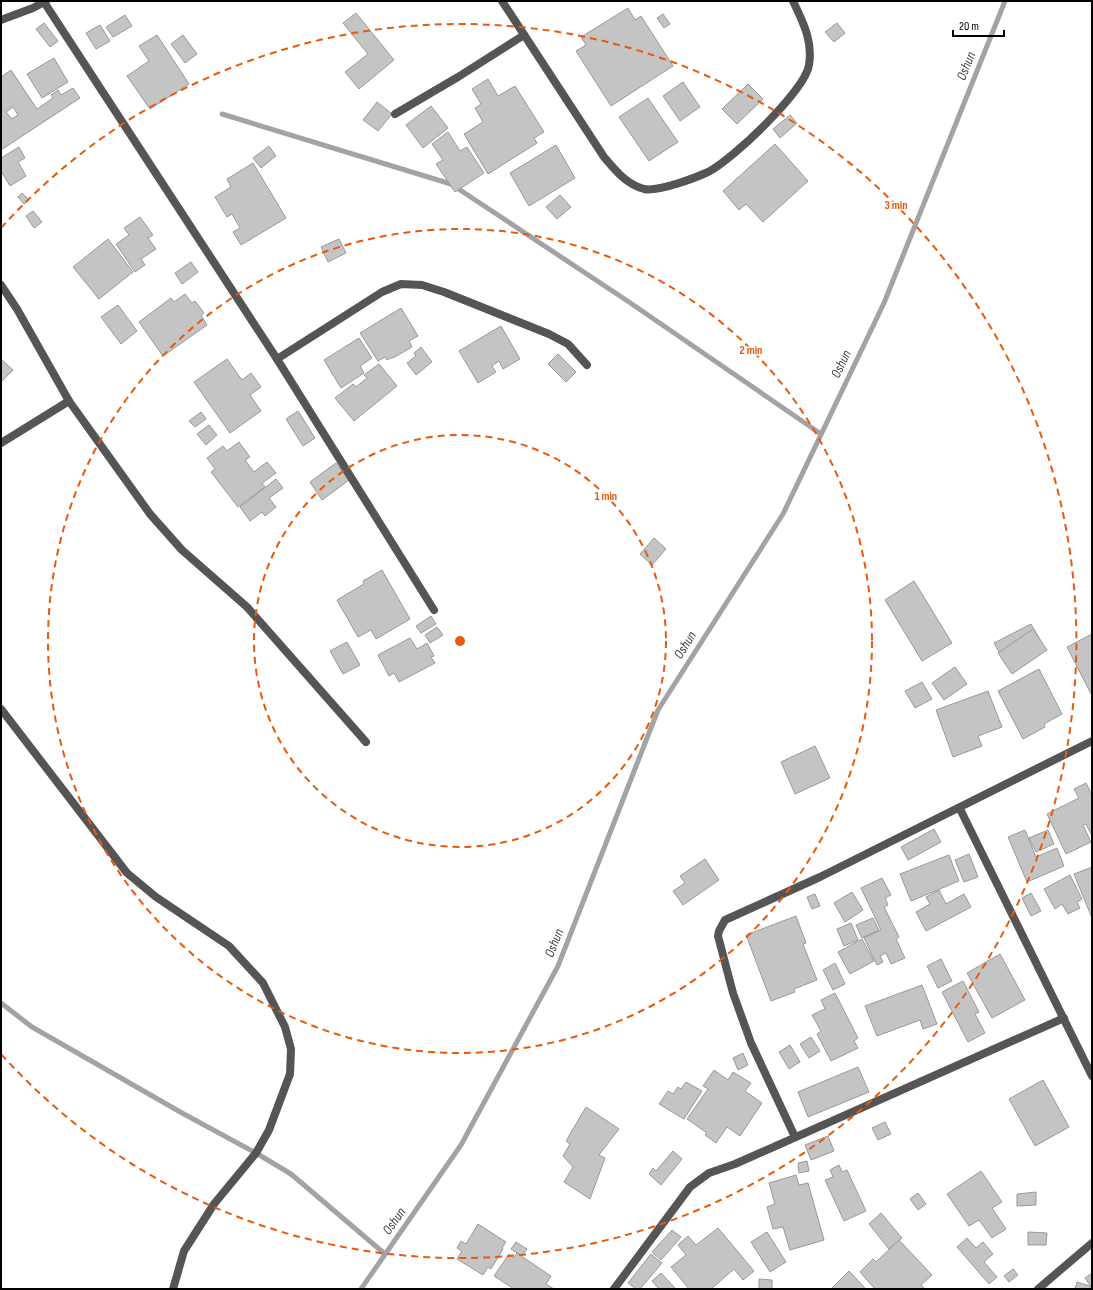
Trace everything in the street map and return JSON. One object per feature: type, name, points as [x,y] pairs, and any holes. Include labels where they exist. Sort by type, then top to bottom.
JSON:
[{"type":"street","points":[[1,20],[33,8],[45,1],[277,359],[434,610]]},
{"type":"street","points":[[502,1],[604,157],[623,179],[645,189],[668,186],[709,171],[730,156],[781,109],[803,79],[809,66],[809,42],[805,27],[793,1]]},
{"type":"street","points":[[395,114],[458,77],[524,35]]},
{"type":"street","points":[[277,359],[382,292],[401,284],[422,285],[444,292],[549,334],[568,344],[587,365]]},
{"type":"street","points":[[1,285],[17,309],[69,401],[150,514],[182,550],[246,607],[366,742]]},
{"type":"street","points":[[1,443],[69,401]]},
{"type":"street","points":[[1,709],[126,873],[156,897],[229,946],[263,983],[285,1027],[291,1049],[290,1074],[269,1130],[256,1153],[214,1204],[184,1251],[173,1289]]},
{"type":"street","points":[[795,1137],[751,1043],[734,993],[718,936],[725,920],[820,878],[1092,742]]},
{"type":"street","points":[[960,809],[1092,1076]]},
{"type":"street","points":[[614,1289],[690,1187],[709,1173],[735,1164],[1064,1018]]},
{"type":"street","points":[[1042,1288],[1092,1243]]},
{"type":"building","points":[[628,8],[635,20],[641,16],[673,66],[611,106],[576,51],[586,45],[581,37]]},
{"type":"building","points":[[356,13],[394,60],[359,89],[345,72],[368,54],[343,23]]},
{"type":"building","points":[[663,14],[670,24],[664,28],[657,18]]},
{"type":"building","points":[[125,15],[132,26],[113,37],[106,27]]},
{"type":"building","points":[[44,23],[58,41],[50,47],[36,29]]},
{"type":"building","points":[[837,23],[845,33],[834,42],[825,32]]},
{"type":"building","points":[[100,25],[110,41],[96,49],[86,33]]},
{"type":"building","points":[[157,35],[189,84],[150,109],[127,76],[149,61],[139,46]]},
{"type":"building","points":[[183,35],[197,54],[185,63],[171,44]]},
{"type":"building","points":[[54,58],[68,82],[42,98],[27,74]]},
{"type":"building","points":[[11,70],[37,109],[53,98],[51,95],[58,90],[61,95],[73,88],[80,98],[1,150],[1,77]],"holes":[[[13,107],[18,115],[12,119],[6,112]]]},
{"type":"building","points":[[488,79],[498,96],[515,86],[544,132],[534,138],[537,143],[488,174],[464,134],[483,122],[475,108],[481,104],[472,89]]},
{"type":"building","points":[[683,82],[700,107],[680,121],[663,96]]},
{"type":"building","points":[[748,84],[763,99],[737,124],[722,109]]},
{"type":"building","points":[[648,98],[678,142],[649,161],[619,117]]},
{"type":"building","points":[[377,102],[392,114],[378,131],[363,120]]},
{"type":"building","points":[[431,106],[448,128],[423,148],[406,125]]},
{"type":"building","points":[[790,115],[797,123],[780,138],[773,129]]},
{"type":"building","points":[[448,132],[460,151],[467,147],[484,173],[455,192],[436,164],[443,160],[432,144]]},
{"type":"building","points":[[775,144],[808,181],[763,222],[746,204],[739,210],[723,191]]},
{"type":"building","points":[[556,145],[575,178],[529,206],[510,173]]},
{"type":"building","points":[[269,146],[276,156],[261,168],[253,158]]},
{"type":"building","points":[[19,147],[25,158],[18,162],[26,176],[10,186],[1,171],[1,158]]},
{"type":"building","points":[[253,163],[286,218],[241,245],[233,232],[240,228],[232,214],[227,217],[215,197],[231,187],[227,179]]},
{"type":"building","points":[[22,193],[29,200],[24,204],[18,197]]},
{"type":"building","points":[[560,195],[571,207],[557,219],[546,207]]},
{"type":"building","points":[[33,211],[42,222],[34,228],[26,216]]},
{"type":"building","points":[[140,217],[153,235],[148,238],[156,249],[141,259],[145,265],[135,272],[116,244],[129,235],[124,228]]},
{"type":"building","points":[[108,239],[133,272],[99,299],[73,267]]},
{"type":"building","points":[[339,239],[346,253],[328,262],[321,247]]},
{"type":"building","points":[[191,262],[198,272],[182,284],[175,273]]},
{"type":"building","points":[[185,294],[192,303],[195,301],[204,313],[201,315],[207,325],[163,356],[139,322],[171,298],[174,302]]},
{"type":"building","points":[[118,305],[137,331],[121,344],[101,317]]},
{"type":"building","points":[[401,308],[418,336],[409,341],[412,347],[393,358],[387,360],[385,357],[378,361],[360,333]]},
{"type":"building","points":[[501,326],[520,359],[503,369],[499,361],[492,366],[496,372],[478,383],[459,351]]},
{"type":"building","points":[[359,338],[372,358],[360,366],[364,373],[341,388],[324,360]]},
{"type":"building","points":[[421,347],[432,362],[416,375],[407,363],[416,356],[414,353]]},
{"type":"building","points":[[558,354],[576,372],[566,382],[548,364]]},
{"type":"building","points":[[1,359],[13,370],[1,382]]},
{"type":"building","points":[[227,359],[242,380],[251,373],[261,387],[250,395],[261,411],[230,433],[194,382]]},
{"type":"building","points":[[379,364],[397,386],[354,421],[335,398],[353,384],[356,387],[367,378],[364,375]]},
{"type":"building","points":[[298,411],[315,438],[303,446],[286,419]]},
{"type":"building","points":[[201,412],[206,419],[195,427],[189,421]]},
{"type":"building","points":[[209,425],[217,435],[206,445],[197,434]]},
{"type":"building","points":[[239,442],[250,457],[245,460],[254,472],[267,462],[276,473],[262,483],[265,487],[238,507],[211,472],[215,469],[207,458],[223,446],[227,451]]},
{"type":"building","points":[[336,463],[349,480],[322,500],[310,482]]},
{"type":"building","points":[[276,479],[283,488],[269,498],[276,507],[265,516],[262,512],[250,521],[240,507]]},
{"type":"building","points":[[654,538],[666,549],[652,565],[640,554]]},
{"type":"building","points":[[382,570],[410,619],[376,639],[371,630],[358,637],[337,600],[364,584],[363,581]]},
{"type":"building","points":[[914,581],[952,643],[922,661],[885,600]]},
{"type":"building","points":[[431,616],[436,624],[421,633],[416,626]]},
{"type":"building","points":[[1031,624],[1043,645],[1006,665],[994,643]]},
{"type":"building","points":[[437,627],[443,635],[430,643],[425,635]]},
{"type":"building","points":[[1033,629],[1047,650],[1012,674],[998,653]]},
{"type":"building","points":[[1092,634],[1092,693],[1091,694],[1067,647]]},
{"type":"building","points":[[410,638],[417,649],[427,643],[434,656],[431,657],[435,663],[399,682],[394,673],[389,676],[378,655]]},
{"type":"building","points":[[347,642],[360,665],[343,674],[330,651]]},
{"type":"building","points":[[955,667],[967,684],[944,700],[932,683]]},
{"type":"building","points":[[1039,669],[1062,714],[1044,724],[1045,727],[1023,739],[998,691]]},
{"type":"building","points":[[922,682],[932,699],[915,708],[905,691]]},
{"type":"building","points":[[988,691],[1002,727],[978,736],[982,746],[953,757],[936,710]]},
{"type":"building","points":[[815,746],[830,778],[795,794],[781,762]]},
{"type":"building","points":[[1086,783],[1092,795],[1092,836],[1086,824],[1083,825],[1091,842],[1066,854],[1047,814],[1079,798],[1074,789]]},
{"type":"building","points":[[934,829],[941,842],[908,860],[901,847]]},
{"type":"building","points":[[1025,830],[1036,857],[1057,848],[1064,866],[1027,882],[1008,837]]},
{"type":"building","points":[[1048,830],[1054,844],[1036,852],[1029,838]]},
{"type":"building","points":[[969,854],[978,877],[964,882],[955,860]]},
{"type":"building","points":[[949,855],[959,881],[911,901],[900,874]]},
{"type":"building","points":[[705,859],[719,880],[683,905],[673,891],[685,883],[680,876]]},
{"type":"building","points":[[1092,867],[1092,918],[1074,874]]},
{"type":"building","points":[[1070,875],[1082,899],[1077,902],[1080,908],[1068,914],[1062,904],[1055,909],[1044,889]]},
{"type":"building","points":[[882,878],[891,895],[885,898],[888,905],[884,907],[899,937],[896,939],[905,958],[891,964],[886,953],[880,956],[883,962],[877,965],[864,938],[881,930],[861,888]]},
{"type":"building","points":[[939,890],[946,904],[964,894],[971,907],[926,931],[916,912],[930,904],[926,897]]},
{"type":"building","points":[[852,892],[863,910],[845,922],[834,903]]},
{"type":"building","points":[[1031,893],[1041,911],[1031,916],[1022,898]]},
{"type":"building","points":[[815,894],[820,906],[812,909],[807,897]]},
{"type":"building","points":[[796,916],[806,943],[803,944],[817,980],[794,989],[795,992],[771,1001],[746,935]]},
{"type":"building","points":[[873,918],[879,930],[862,938],[856,925]]},
{"type":"building","points":[[851,923],[858,940],[844,946],[837,929]]},
{"type":"building","points":[[862,939],[874,961],[850,974],[838,952]]},
{"type":"building","points":[[1000,954],[1025,1000],[992,1018],[967,973]]},
{"type":"building","points":[[941,959],[952,981],[938,988],[927,966]]},
{"type":"building","points":[[835,963],[845,984],[833,990],[823,970]]},
{"type":"building","points":[[963,981],[979,1012],[975,1014],[985,1033],[968,1042],[942,992]]},
{"type":"building","points":[[922,985],[937,1024],[923,1029],[920,1020],[877,1036],[865,1006]]},
{"type":"building","points":[[835,993],[858,1038],[854,1041],[858,1048],[831,1061],[817,1034],[821,1031],[812,1015],[825,1009],[821,1000]]},
{"type":"building","points":[[811,1037],[820,1051],[809,1058],[800,1044]]},
{"type":"building","points":[[790,1045],[800,1062],[789,1069],[779,1052]]},
{"type":"building","points":[[743,1053],[748,1065],[738,1070],[733,1058]]},
{"type":"building","points":[[858,1067],[869,1092],[808,1117],[798,1092]]},
{"type":"building","points":[[714,1070],[728,1080],[733,1072],[751,1083],[745,1091],[762,1103],[740,1136],[727,1127],[716,1143],[705,1135],[707,1133],[687,1119],[708,1089],[703,1086]]},
{"type":"building","points":[[1043,1080],[1069,1127],[1035,1146],[1009,1099]]},
{"type":"building","points":[[686,1082],[702,1091],[684,1119],[659,1104],[668,1091],[673,1094],[678,1087],[681,1089]]},
{"type":"building","points":[[586,1107],[619,1129],[599,1155],[605,1158],[590,1199],[564,1182],[573,1167],[563,1156],[570,1144],[566,1141]]},
{"type":"building","points":[[885,1122],[891,1134],[878,1140],[872,1128]]},
{"type":"building","points":[[828,1136],[834,1151],[811,1160],[805,1145]]},
{"type":"building","points":[[673,1151],[682,1159],[661,1185],[649,1174],[653,1168],[656,1171]]},
{"type":"building","points":[[807,1161],[809,1171],[799,1173],[798,1163]]},
{"type":"building","points":[[839,1165],[842,1172],[847,1170],[866,1211],[844,1221],[825,1180],[833,1177],[830,1170]]},
{"type":"building","points":[[981,1171],[1002,1202],[992,1208],[1006,1229],[992,1238],[979,1220],[969,1226],[947,1194]]},
{"type":"building","points":[[796,1175],[799,1185],[808,1183],[824,1240],[790,1250],[783,1227],[773,1229],[767,1207],[775,1204],[769,1183]]},
{"type":"building","points":[[1036,1192],[1036,1205],[1017,1206],[1017,1194]]},
{"type":"building","points":[[918,1193],[926,1204],[918,1210],[910,1199]]},
{"type":"building","points":[[881,1213],[902,1238],[889,1249],[869,1224]]},
{"type":"building","points":[[478,1224],[506,1242],[491,1269],[488,1267],[483,1275],[457,1259],[462,1251],[457,1248],[461,1241],[466,1244]]},
{"type":"building","points":[[718,1228],[754,1271],[743,1280],[734,1269],[711,1289],[689,1289],[671,1267],[686,1255],[678,1245],[688,1236],[696,1245]]},
{"type":"building","points":[[672,1230],[681,1237],[661,1260],[652,1252]]},
{"type":"building","points":[[767,1232],[786,1262],[770,1272],[751,1242]]},
{"type":"building","points":[[1028,1232],[1047,1233],[1046,1245],[1028,1245]]},
{"type":"building","points":[[967,1238],[976,1248],[983,1242],[993,1254],[984,1262],[997,1277],[989,1284],[957,1247]]},
{"type":"building","points":[[899,1240],[932,1275],[921,1285],[925,1289],[875,1289],[860,1272],[873,1259],[876,1262]]},
{"type":"building","points":[[516,1242],[527,1249],[522,1256],[511,1249]]},
{"type":"building","points":[[517,1253],[551,1276],[546,1284],[554,1289],[514,1289],[494,1276],[509,1254],[514,1258]]},
{"type":"building","points":[[651,1254],[662,1263],[640,1289],[636,1289],[628,1283]]},
{"type":"building","points":[[1013,1269],[1018,1275],[1009,1282],[1004,1276]]},
{"type":"building","points":[[849,1271],[866,1289],[831,1289]]},
{"type":"building","points":[[661,1273],[675,1288],[674,1289],[659,1289],[652,1281]]},
{"type":"building","points":[[1092,1273],[1092,1288],[1085,1278]]},
{"type":"building","points":[[759,1279],[772,1280],[772,1289],[759,1289]]},
{"type":"building","points":[[1077,1282],[1090,1286],[1090,1289],[1075,1289]]},
{"type":"waterway","name":"Oshun","points":[[361,1289],[461,1145],[558,966],[658,710],[783,514],[884,303],[1005,1]]},
{"type":"waterway","points":[[222,114],[451,184],[629,302],[821,434]]},
{"type":"waterway","points":[[1,1003],[32,1027],[291,1174],[385,1254]]}]
